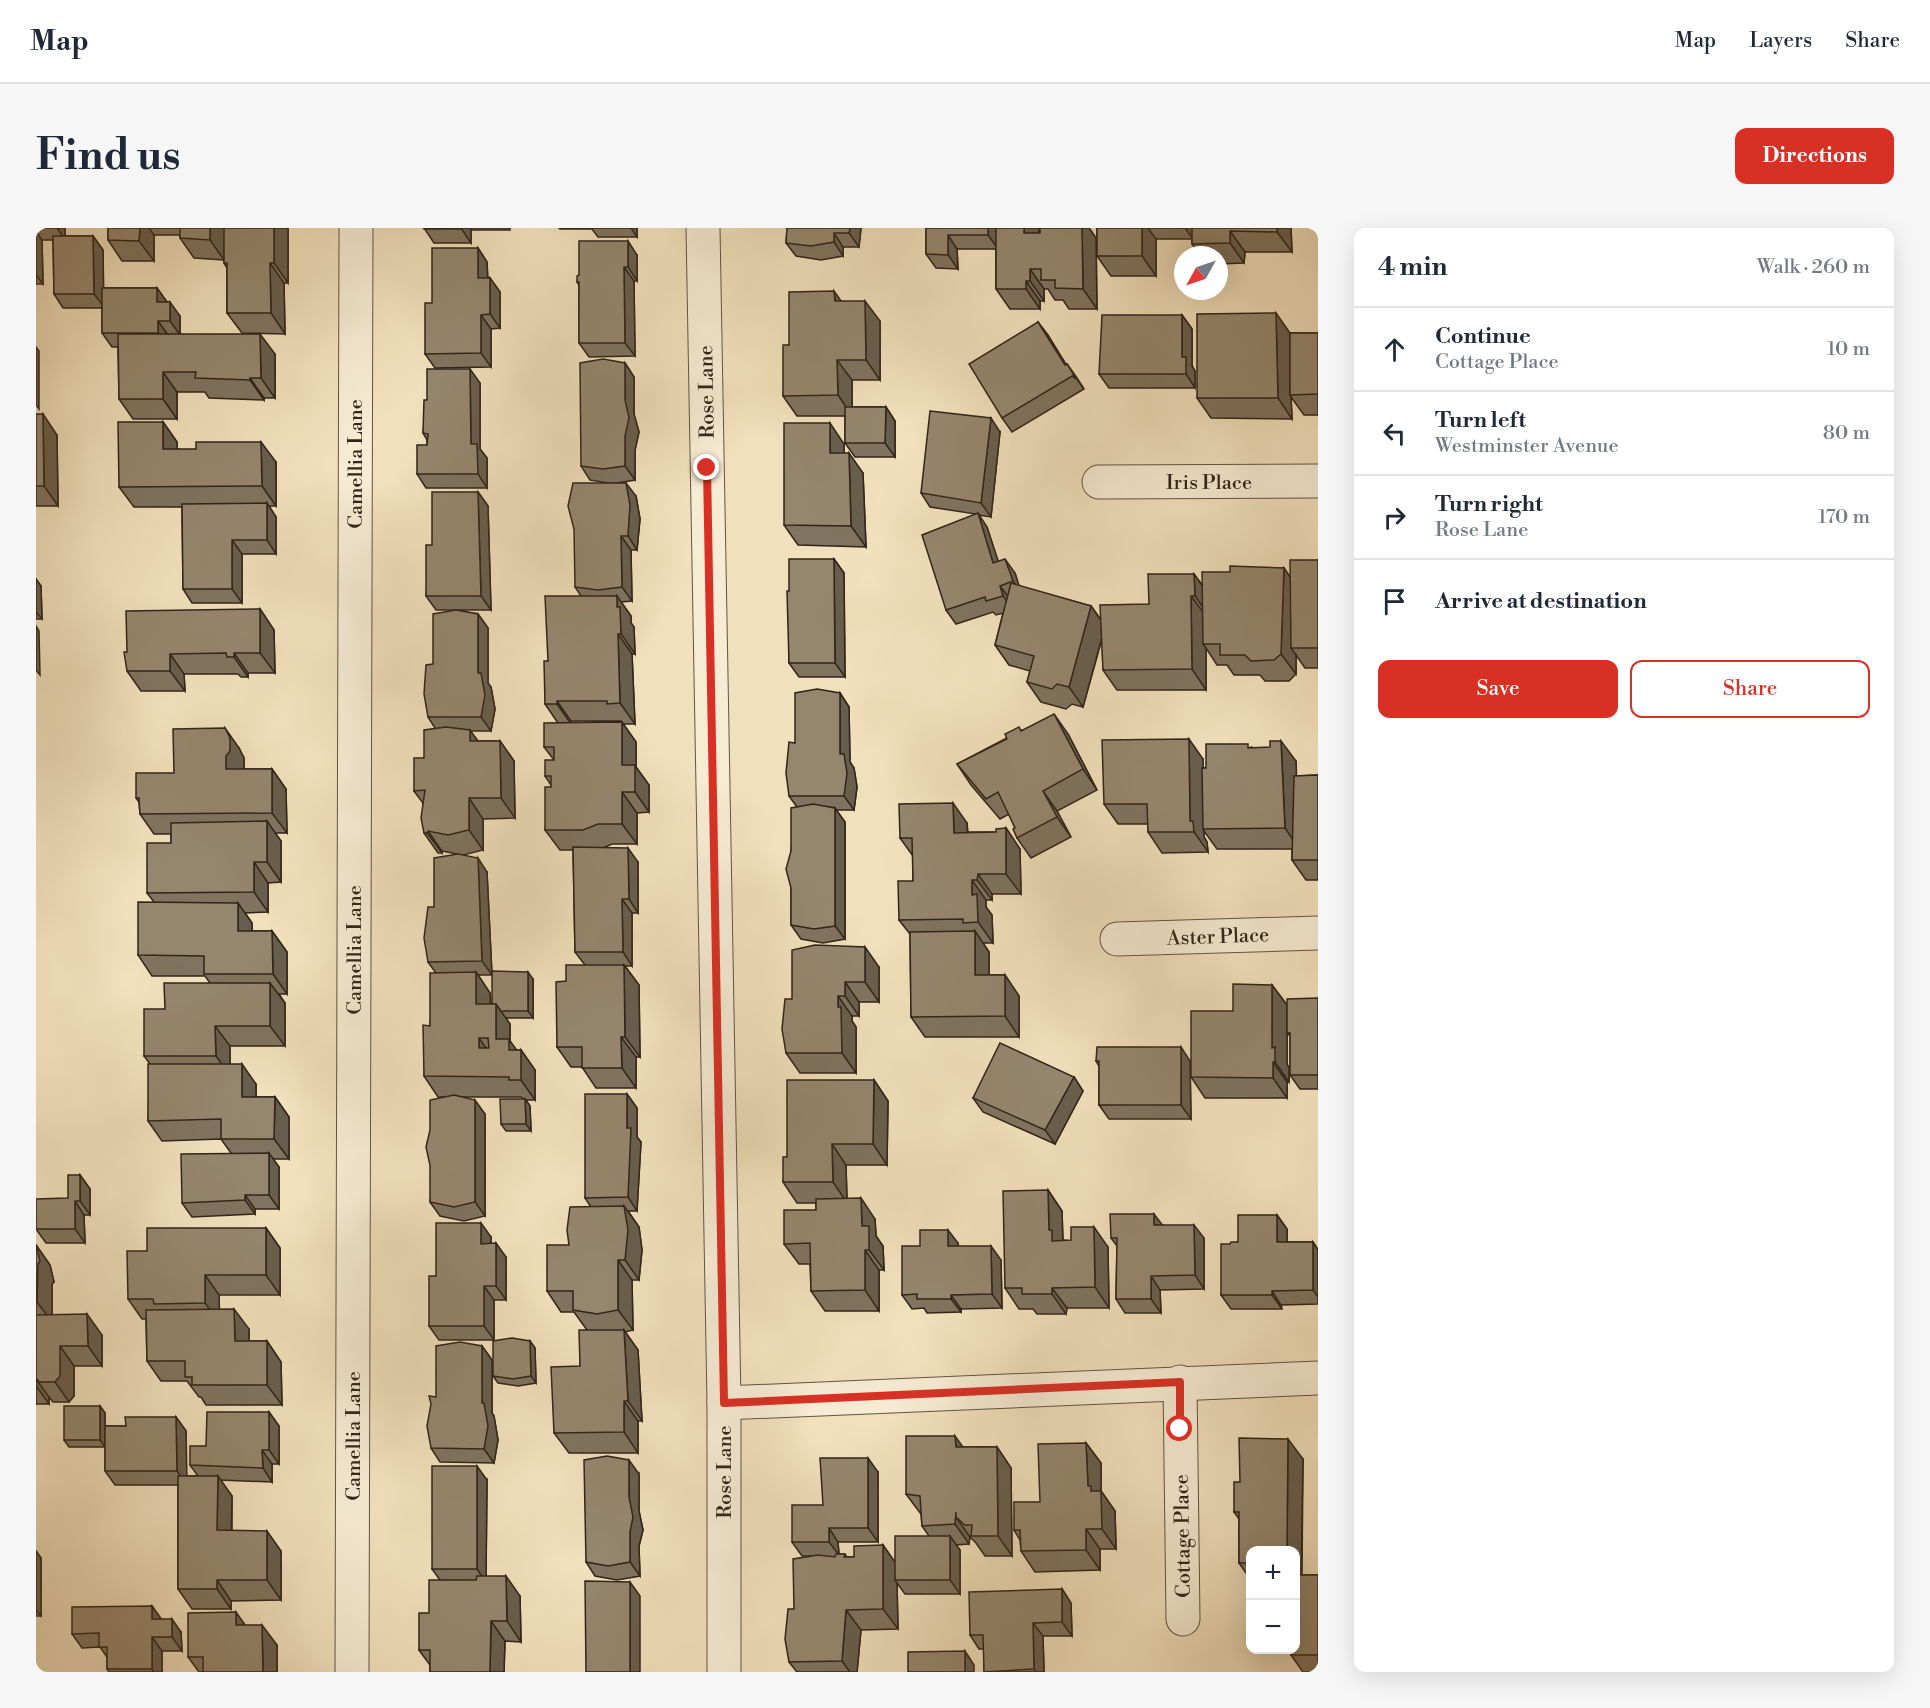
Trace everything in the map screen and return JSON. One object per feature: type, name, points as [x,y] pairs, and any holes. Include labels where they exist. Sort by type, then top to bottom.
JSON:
[{"type":"street","name":"Camellia Lane","points":[[352,1672],[356,228]]},
{"type":"street","name":"Rose Lane","points":[[703,228],[724,1403],[724,1672]]},
{"type":"street","name":"Iris Place","points":[[1100,482],[1318,481]]},
{"type":"street","name":"Aster Place","points":[[1117,939],[1318,933]]},
{"type":"street","points":[[724,1403],[1180,1382],[1318,1378]]},
{"type":"street","name":"Cottage Place","points":[[1180,1382],[1183,1619]]},
{"type":"building","points":[[108,228],[140,228],[139,241],[108,240]]},
{"type":"building","points":[[180,228],[210,228],[210,240],[180,238]]},
{"type":"building","points":[[224,228],[274,228],[274,263],[270,263],[271,313],[227,313]]},
{"type":"building","points":[[461,228],[461,229],[424,229]]},
{"type":"building","points":[[787,228],[850,228],[849,233],[834,233],[834,242],[811,246],[786,243]]},
{"type":"building","points":[[926,228],[988,228],[988,235],[948,235],[948,255],[926,254]]},
{"type":"building","points":[[996,228],[1024,228],[1024,233],[1040,233],[1040,228],[1082,228],[1083,289],[1055,288],[1055,280],[1041,280],[1041,269],[1030,269],[1030,281],[1026,281],[1026,289],[996,289]]},
{"type":"building","points":[[1097,228],[1142,228],[1142,256],[1097,256]]},
{"type":"building","points":[[1192,228],[1277,228],[1277,232],[1230,231],[1230,243],[1192,244]]},
{"type":"building","points":[[53,236],[93,236],[94,294],[54,294]]},
{"type":"building","points":[[579,241],[628,241],[628,267],[624,267],[625,343],[579,343],[579,282],[577,282],[577,276],[579,275]]},
{"type":"building","points":[[432,248],[478,248],[478,278],[490,278],[490,314],[481,315],[481,353],[425,354],[425,303],[432,303]]},
{"type":"building","points":[[102,288],[157,288],[157,302],[170,302],[170,321],[158,321],[158,333],[102,333]]},
{"type":"building","points":[[834,291],[835,301],[865,301],[866,360],[837,360],[838,395],[783,396],[783,345],[789,345],[789,292]]},
{"type":"building","points":[[1276,313],[1278,398],[1197,398],[1197,314]]},
{"type":"building","points":[[1102,315],[1182,315],[1182,357],[1186,357],[1186,374],[1099,374]]},
{"type":"building","points":[[1038,322],[1065,365],[1067,364],[1074,375],[1002,418],[969,364]]},
{"type":"building","points":[[1290,333],[1318,333],[1318,394],[1290,395]]},
{"type":"building","points":[[118,334],[260,334],[261,378],[250,378],[250,380],[195,378],[196,372],[163,372],[163,399],[119,399]]},
{"type":"building","points":[[603,359],[625,363],[625,400],[629,418],[625,436],[625,466],[603,469],[581,466],[580,363]]},
{"type":"building","points":[[427,369],[470,369],[471,444],[477,444],[478,474],[417,474],[417,445],[427,445],[428,434],[423,433],[424,400],[427,400]]},
{"type":"building","points":[[845,407],[886,407],[885,443],[845,443]]},
{"type":"building","points":[[930,411],[991,418],[981,503],[921,493]]},
{"type":"building","points":[[36,414],[43,414],[44,486],[36,486]]},
{"type":"building","points":[[118,422],[163,422],[163,449],[196,449],[196,442],[261,442],[262,486],[119,487]]},
{"type":"building","points":[[784,423],[830,423],[830,453],[849,453],[851,526],[784,525]]},
{"type":"building","points":[[573,483],[626,483],[630,505],[628,536],[621,536],[622,587],[598,590],[575,587],[574,529],[568,506]]},
{"type":"building","points":[[432,492],[478,492],[481,596],[426,596],[426,545],[432,545]]},
{"type":"building","points":[[267,503],[267,540],[232,540],[232,589],[183,589],[182,504]]},
{"type":"building","points":[[978,513],[993,563],[1005,559],[1013,581],[1000,586],[1003,596],[986,601],[985,597],[946,610],[922,535]]},
{"type":"building","points":[[789,559],[834,559],[835,663],[789,663],[787,591],[789,591]]},
{"type":"building","points":[[1290,560],[1318,560],[1318,648],[1291,648]]},
{"type":"building","points":[[1230,566],[1284,568],[1281,654],[1274,660],[1251,661],[1245,655],[1220,655],[1220,644],[1203,644],[1202,572],[1230,572]]},
{"type":"building","points":[[1148,574],[1194,574],[1195,596],[1191,596],[1192,669],[1103,670],[1100,605],[1149,604]]},
{"type":"building","points":[[1011,583],[1091,606],[1069,687],[1057,684],[1052,689],[1027,682],[1034,656],[995,645]]},
{"type":"building","points":[[545,596],[617,596],[617,607],[620,607],[621,634],[618,634],[620,703],[557,701],[557,704],[545,704],[544,661],[548,661]]},
{"type":"building","points":[[260,609],[260,653],[234,653],[234,657],[227,657],[226,653],[170,654],[170,671],[127,671],[124,652],[127,652],[126,611]]},
{"type":"building","points":[[456,610],[478,614],[478,673],[481,673],[485,695],[481,717],[428,717],[424,694],[426,665],[433,664],[433,614]]},
{"type":"building","points":[[817,689],[840,693],[840,754],[844,754],[847,773],[844,796],[789,796],[786,773],[789,742],[795,743],[795,693]]},
{"type":"building","points":[[1054,714],[1083,769],[1043,791],[1057,817],[1017,838],[1013,829],[1015,828],[998,792],[986,799],[957,764],[1007,739],[1005,734],[1019,727],[1021,731]]},
{"type":"building","points":[[622,722],[622,765],[635,765],[635,792],[622,792],[622,824],[598,824],[583,830],[545,830],[545,787],[551,787],[551,776],[545,776],[545,760],[554,760],[554,747],[544,747],[544,723]]},
{"type":"building","points":[[446,727],[470,730],[470,741],[500,741],[501,798],[469,798],[469,830],[448,835],[428,831],[424,833],[421,818],[425,790],[414,791],[414,758],[424,758],[424,730]]},
{"type":"building","points":[[225,728],[230,738],[226,769],[272,769],[272,813],[140,814],[139,798],[136,798],[136,773],[174,773],[173,729]]},
{"type":"building","points":[[1189,739],[1190,821],[1193,821],[1194,832],[1148,832],[1147,804],[1104,804],[1102,740]]},
{"type":"building","points":[[1270,741],[1281,741],[1285,828],[1203,829],[1202,768],[1206,768],[1206,744],[1248,744],[1248,748],[1270,747]]},
{"type":"building","points":[[1318,775],[1318,860],[1292,860],[1294,776]]},
{"type":"building","points":[[953,803],[954,833],[996,832],[996,829],[1006,828],[1006,874],[978,874],[977,880],[972,880],[972,895],[977,894],[978,922],[963,923],[963,919],[899,920],[898,881],[913,881],[912,838],[900,838],[899,804]]},
{"type":"building","points":[[813,804],[835,808],[835,926],[814,929],[791,925],[791,888],[786,869],[791,851],[791,808]]},
{"type":"building","points":[[267,821],[267,862],[254,862],[254,892],[147,893],[147,843],[171,843],[171,823]]},
{"type":"building","points":[[573,847],[628,848],[629,899],[622,899],[623,952],[575,952]]},
{"type":"building","points":[[458,854],[478,858],[482,961],[428,962],[424,938],[428,907],[434,907],[434,858]]},
{"type":"building","points":[[138,902],[238,903],[238,931],[272,931],[273,974],[204,974],[204,956],[138,955]]},
{"type":"building","points":[[975,931],[975,975],[1005,975],[1005,1016],[911,1017],[910,932]]},
{"type":"building","points":[[815,945],[865,947],[865,982],[845,982],[845,996],[838,996],[838,1007],[841,1007],[842,1053],[786,1053],[782,1029],[785,999],[792,999],[792,950]]},
{"type":"building","points":[[566,965],[624,965],[625,1037],[621,1037],[622,1068],[582,1068],[582,1047],[557,1047],[556,982],[566,981]]},
{"type":"building","points":[[492,971],[528,972],[528,1011],[501,1011],[496,1004],[492,1004]]},
{"type":"building","points":[[476,972],[476,1004],[496,1004],[496,1039],[509,1039],[509,1050],[521,1050],[521,1080],[509,1080],[509,1077],[424,1076],[423,1025],[430,1026],[430,973]],"holes":[[[479,1038],[488,1038],[489,1048],[479,1048]]]},
{"type":"building","points":[[164,983],[270,983],[270,1026],[215,1026],[216,1056],[144,1056],[144,1009],[165,1009]]},
{"type":"building","points":[[1233,984],[1272,985],[1272,1048],[1275,1047],[1273,1078],[1191,1077],[1191,1011],[1233,1011]]},
{"type":"building","points":[[1318,998],[1318,1075],[1290,1075],[1287,999]]},
{"type":"building","points":[[1000,1043],[1074,1077],[1045,1130],[973,1098]]},
{"type":"building","points":[[1097,1047],[1181,1047],[1181,1105],[1099,1105]]},
{"type":"building","points":[[148,1064],[242,1064],[242,1097],[275,1097],[274,1139],[221,1139],[221,1119],[148,1121]]},
{"type":"building","points":[[787,1080],[874,1080],[873,1144],[832,1144],[833,1182],[783,1182],[783,1157],[787,1157]]},
{"type":"building","points":[[585,1094],[627,1094],[627,1128],[631,1128],[628,1197],[585,1198]]},
{"type":"building","points":[[454,1095],[475,1100],[475,1202],[454,1207],[430,1202],[430,1165],[426,1147],[430,1130],[430,1100]]},
{"type":"building","points":[[500,1099],[525,1099],[526,1124],[501,1124]]},
{"type":"building","points":[[269,1153],[269,1195],[245,1195],[245,1200],[182,1203],[181,1154]]},
{"type":"building","points":[[68,1175],[80,1175],[80,1201],[75,1201],[75,1229],[36,1229],[36,1199],[68,1198]]},
{"type":"building","points":[[1048,1190],[1049,1230],[1052,1230],[1052,1241],[1071,1240],[1071,1227],[1094,1227],[1095,1287],[1052,1288],[1052,1294],[1022,1294],[1022,1288],[1005,1288],[1003,1191]]},
{"type":"building","points":[[861,1198],[862,1226],[869,1226],[869,1250],[865,1250],[865,1290],[811,1291],[810,1243],[784,1244],[784,1210],[816,1210],[816,1199]]},
{"type":"building","points":[[624,1206],[628,1230],[625,1260],[618,1260],[618,1310],[597,1314],[573,1310],[573,1291],[547,1291],[547,1245],[569,1245],[567,1230],[570,1207]]},
{"type":"building","points":[[1110,1214],[1154,1214],[1154,1225],[1194,1225],[1195,1275],[1151,1276],[1151,1299],[1116,1299],[1117,1238],[1111,1238]]},
{"type":"building","points":[[1238,1215],[1277,1215],[1277,1242],[1313,1242],[1313,1290],[1272,1291],[1272,1295],[1221,1295],[1221,1244],[1238,1242]]},
{"type":"building","points":[[436,1223],[481,1223],[481,1244],[496,1243],[496,1286],[484,1286],[484,1326],[429,1326],[429,1276],[436,1276]]},
{"type":"building","points":[[147,1228],[266,1228],[266,1275],[205,1275],[205,1303],[154,1304],[153,1299],[128,1299],[127,1251],[147,1251]]},
{"type":"building","points":[[920,1230],[948,1230],[948,1246],[991,1246],[992,1294],[951,1295],[951,1299],[917,1299],[917,1294],[902,1295],[902,1246],[920,1246]]},
{"type":"building","points":[[36,1245],[40,1261],[37,1302],[36,1302]]},
{"type":"building","points":[[234,1309],[235,1341],[267,1341],[267,1385],[192,1385],[192,1377],[185,1377],[185,1361],[147,1361],[146,1310]]},
{"type":"building","points":[[87,1314],[88,1346],[60,1346],[60,1376],[55,1382],[39,1382],[36,1378],[36,1315]]},
{"type":"building","points":[[579,1330],[624,1330],[628,1401],[624,1401],[624,1432],[554,1433],[551,1367],[580,1366]]},
{"type":"building","points":[[512,1338],[530,1341],[531,1376],[513,1379],[493,1376],[493,1341]]},
{"type":"building","points":[[460,1342],[482,1346],[482,1403],[484,1403],[488,1426],[484,1449],[431,1448],[427,1426],[431,1404],[429,1396],[436,1397],[436,1346]]},
{"type":"building","points":[[64,1406],[100,1406],[100,1440],[64,1440]]},
{"type":"building","points":[[207,1412],[269,1412],[269,1450],[262,1450],[263,1468],[190,1465],[190,1446],[206,1446]]},
{"type":"building","points":[[125,1417],[176,1417],[177,1471],[105,1471],[105,1426],[126,1426]]},
{"type":"building","points":[[906,1436],[955,1436],[956,1447],[997,1447],[998,1536],[971,1536],[972,1525],[965,1525],[956,1517],[956,1512],[955,1524],[922,1526],[920,1496],[906,1494]]},
{"type":"building","points":[[1239,1438],[1288,1439],[1287,1546],[1246,1546],[1246,1563],[1239,1563],[1239,1512],[1234,1512],[1234,1482],[1240,1482]]},
{"type":"building","points":[[1086,1443],[1088,1486],[1091,1486],[1091,1491],[1101,1491],[1102,1529],[1086,1529],[1086,1550],[1021,1551],[1020,1530],[1014,1530],[1014,1502],[1040,1502],[1038,1444]]},
{"type":"building","points":[[607,1456],[629,1460],[629,1497],[633,1517],[630,1532],[630,1562],[608,1566],[586,1562],[584,1460]]},
{"type":"building","points":[[820,1458],[868,1458],[868,1528],[829,1528],[829,1542],[792,1542],[792,1505],[823,1505]]},
{"type":"building","points":[[432,1466],[477,1466],[477,1569],[432,1569]]},
{"type":"building","points":[[178,1476],[218,1476],[217,1530],[267,1531],[267,1580],[217,1580],[217,1589],[178,1589]]},
{"type":"building","points":[[895,1536],[950,1536],[950,1580],[895,1580]]},
{"type":"building","points":[[883,1545],[883,1609],[846,1610],[842,1661],[789,1662],[785,1639],[788,1609],[794,1609],[793,1559],[818,1555],[835,1557],[836,1554],[854,1557],[854,1546]]},
{"type":"building","points":[[1300,1575],[1318,1575],[1318,1655],[1291,1655],[1300,1654]]},
{"type":"building","points":[[477,1576],[506,1576],[507,1621],[491,1621],[490,1672],[430,1672],[430,1650],[419,1650],[419,1613],[429,1613],[429,1580],[476,1580]]},
{"type":"building","points":[[585,1581],[630,1582],[630,1672],[586,1672]]},
{"type":"building","points":[[1062,1589],[1062,1622],[1033,1623],[1034,1669],[984,1672],[983,1635],[970,1635],[969,1592]]},
{"type":"building","points":[[152,1606],[152,1619],[172,1619],[172,1637],[152,1637],[152,1669],[107,1669],[107,1647],[99,1647],[99,1633],[72,1634],[72,1607]]},
{"type":"building","points":[[236,1612],[236,1625],[262,1625],[263,1672],[203,1672],[203,1657],[188,1657],[188,1613]]},
{"type":"building","points":[[965,1651],[965,1672],[908,1672],[908,1652]]},
{"type":"route","points":[[707,468],[724,1403],[1180,1382],[1180,1429]]}]
